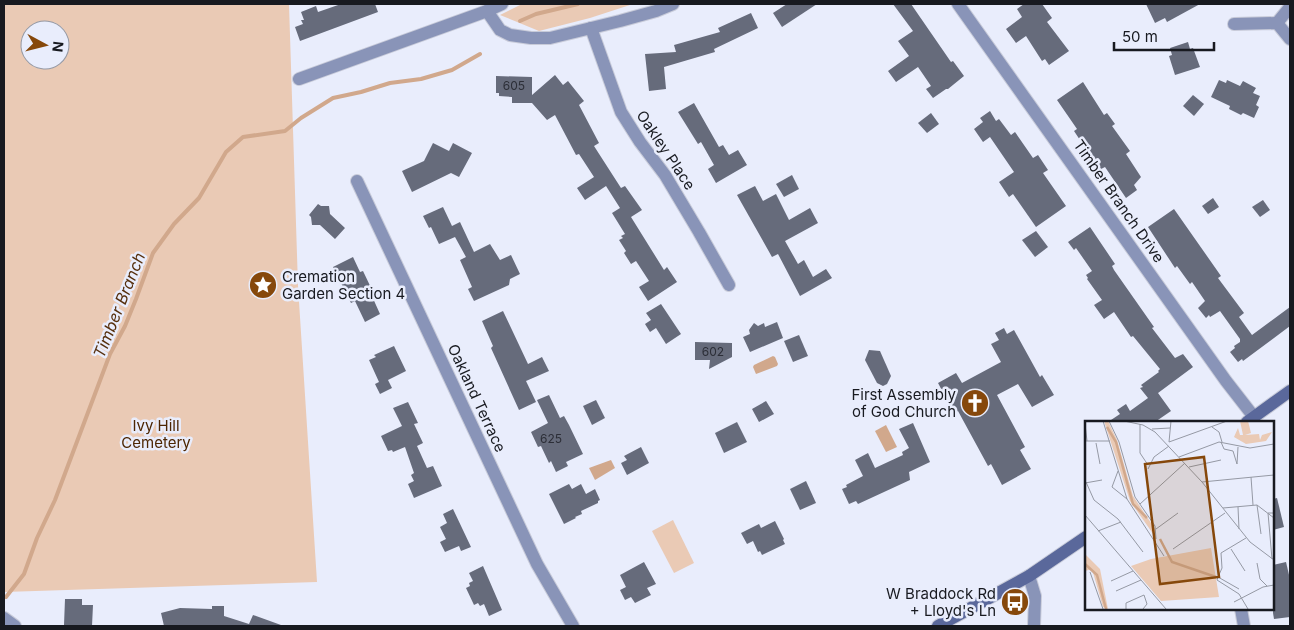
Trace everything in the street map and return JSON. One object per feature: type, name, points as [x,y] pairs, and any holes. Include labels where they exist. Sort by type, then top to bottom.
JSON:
[{"type":"main road","points":[[1250,420],[1290,391]]},
{"type":"main road","points":[[938,626],[1029,576],[1085,538]]},
{"type":"street","points":[[299,79],[502,4]]},
{"type":"street","points":[[487,11],[500,30],[510,35],[550,38],[656,11],[673,4]]},
{"type":"street","name":"Timber Branch Drive","points":[[958,4],[1226,381],[1250,420]]},
{"type":"street","points":[[1278,23],[1290,7]]},
{"type":"street","points":[[1234,24],[1278,23]]},
{"type":"street","points":[[1278,23],[1290,39]]},
{"type":"street","name":"Oakley Place","points":[[591,28],[621,112],[670,183],[729,285]]},
{"type":"street","name":"Oakland Terrace","points":[[357,181],[537,564],[573,626]]},
{"type":"street","points":[[1029,576],[1035,596],[1034,626]]},
{"type":"street","points":[[1240,610],[1244,626]]},
{"type":"green space","name":"Ivy Hill Cemetery","points":[[4,4],[289,4],[298,286],[317,582],[4,592]]},
{"type":"green space","points":[[522,4],[633,4],[590,18],[539,31],[500,15]]},
{"type":"green space","points":[[673,520],[694,563],[674,573],[652,531]]},
{"type":"shaded area","points":[[773,356],[778,364],[777,366],[756,374],[754,365]]},
{"type":"shaded area","points":[[886,425],[897,447],[886,452],[875,431]]},
{"type":"shaded area","points":[[611,460],[615,468],[595,480],[589,468]]},
{"type":"building","points":[[341,4],[375,4],[378,12],[300,41],[295,27],[303,24],[301,20],[304,20],[301,12],[316,6],[318,12]]},
{"type":"building","points":[[787,4],[817,4],[782,27],[773,13]]},
{"type":"building","points":[[893,4],[911,4],[951,62],[953,61],[964,76],[933,98],[926,89],[931,86],[918,67],[896,82],[888,71],[909,56],[898,41],[913,31]]},
{"type":"building","points":[[1024,4],[1042,4],[1052,18],[1047,22],[1069,51],[1049,65],[1045,59],[1042,61],[1026,36],[1016,43],[1006,29],[1022,17],[1017,9]]},
{"type":"building","points":[[1146,4],[1200,4],[1167,22],[1165,18],[1155,23]]},
{"type":"building","points":[[751,13],[758,28],[714,49],[715,52],[664,67],[666,89],[649,91],[645,54],[676,52],[674,45],[720,32],[718,28]]},
{"type":"building","points":[[1188,42],[1190,49],[1193,48],[1200,67],[1175,75],[1169,56],[1172,55],[1170,48]]},
{"type":"building","points":[[555,75],[563,85],[568,81],[584,101],[579,105],[599,143],[594,146],[621,188],[625,186],[642,210],[631,217],[664,270],[667,267],[677,282],[648,301],[639,287],[649,281],[636,261],[631,264],[619,240],[625,234],[612,213],[620,208],[606,186],[585,200],[577,188],[594,177],[579,154],[576,155],[555,115],[547,120],[532,103],[512,103],[512,97],[499,96],[499,93],[496,93],[496,76],[532,77],[532,95]]},
{"type":"building","points":[[1219,80],[1226,83],[1227,80],[1240,86],[1243,81],[1256,88],[1253,93],[1260,96],[1256,105],[1259,107],[1254,118],[1243,113],[1241,115],[1229,109],[1230,106],[1211,97]]},
{"type":"building","points":[[1083,82],[1104,115],[1107,113],[1115,124],[1112,126],[1130,151],[1126,154],[1141,177],[1134,185],[1137,190],[1126,198],[1105,167],[1101,169],[1084,146],[1074,131],[1077,129],[1057,100]]},
{"type":"building","points":[[1193,95],[1204,104],[1194,116],[1183,106]]},
{"type":"building","points":[[694,103],[719,147],[723,145],[729,155],[738,150],[747,165],[716,183],[708,169],[714,165],[701,142],[698,144],[678,112]]},
{"type":"building","points":[[990,111],[996,121],[999,119],[1011,135],[1015,132],[1033,158],[1038,155],[1048,170],[1043,173],[1066,206],[1036,227],[1013,194],[1009,197],[999,182],[1014,172],[990,137],[983,142],[974,129],[983,122],[980,118]]},
{"type":"building","points":[[931,113],[939,124],[927,133],[918,123]]},
{"type":"building","points":[[433,143],[449,151],[453,143],[472,153],[459,177],[451,173],[412,192],[402,171],[424,161]]},
{"type":"building","points":[[792,175],[799,189],[784,197],[776,184]]},
{"type":"building","points":[[755,186],[763,201],[776,194],[789,220],[810,208],[818,223],[785,241],[798,264],[804,260],[813,277],[826,269],[832,278],[800,296],[778,254],[772,257],[737,195]]},
{"type":"building","points":[[1213,198],[1219,207],[1208,214],[1202,206]]},
{"type":"building","points":[[1263,200],[1270,210],[1260,217],[1252,207]]},
{"type":"building","points":[[318,204],[329,206],[330,214],[345,228],[335,239],[320,225],[312,225],[309,215]]},
{"type":"building","points":[[443,207],[452,226],[460,222],[474,252],[490,244],[500,260],[511,255],[520,274],[510,279],[509,285],[474,301],[468,289],[472,287],[460,260],[466,257],[455,237],[439,244],[423,216]]},
{"type":"building","points":[[1174,209],[1221,276],[1218,278],[1244,313],[1239,317],[1252,335],[1290,307],[1290,326],[1243,361],[1242,359],[1238,362],[1230,352],[1240,342],[1240,339],[1220,311],[1206,318],[1198,308],[1205,301],[1192,282],[1190,284],[1177,266],[1175,268],[1148,227]]},
{"type":"building","points":[[1090,227],[1115,264],[1112,266],[1114,270],[1154,327],[1152,328],[1175,358],[1183,354],[1193,367],[1158,393],[1171,411],[1156,421],[1110,421],[1120,414],[1117,410],[1126,404],[1130,411],[1148,398],[1140,388],[1143,387],[1141,385],[1159,372],[1160,369],[1133,336],[1131,337],[1114,312],[1104,319],[1094,305],[1102,300],[1086,275],[1092,271],[1076,248],[1074,250],[1068,242]]},
{"type":"building","points":[[1036,231],[1048,247],[1035,257],[1022,240]]},
{"type":"building","points":[[353,257],[360,272],[363,271],[373,292],[371,294],[380,314],[365,322],[355,301],[351,303],[333,267]]},
{"type":"building","points":[[661,304],[681,334],[666,344],[656,328],[650,332],[645,324],[651,320],[646,313]]},
{"type":"building","points":[[503,311],[528,364],[542,357],[549,371],[526,381],[536,402],[519,410],[491,348],[493,346],[482,321]]},
{"type":"building","points":[[777,322],[783,338],[750,352],[743,337],[750,334],[749,330],[754,323],[758,326],[764,323],[765,327]]},
{"type":"building","name":"First Assembly of God Church","points":[[1004,328],[1007,334],[1014,330],[1040,377],[1042,375],[1054,395],[1032,407],[1018,384],[997,395],[1025,447],[1020,450],[1031,469],[1002,485],[991,464],[988,466],[958,411],[954,413],[938,383],[956,373],[962,383],[1001,362],[991,344],[999,340],[995,333]]},
{"type":"building","points":[[799,335],[808,356],[793,362],[784,341]]},
{"type":"building","points":[[695,342],[732,343],[732,357],[709,369],[710,360],[695,360]]},
{"type":"building","points":[[394,346],[406,371],[388,380],[392,388],[380,394],[375,384],[379,382],[369,360],[376,357],[374,355]]},
{"type":"building","points":[[869,350],[880,351],[891,376],[887,384],[883,386],[877,383],[865,360]]},
{"type":"building","points":[[549,395],[560,418],[564,416],[583,454],[566,462],[568,466],[556,472],[551,461],[549,463],[541,446],[538,447],[531,432],[548,423],[537,400]]},
{"type":"building","points":[[596,400],[605,418],[592,425],[583,406]]},
{"type":"building","points":[[766,401],[774,414],[759,422],[752,409]]},
{"type":"building","points":[[408,402],[418,423],[414,424],[423,443],[417,446],[427,468],[433,466],[442,486],[414,498],[408,484],[414,481],[411,475],[414,473],[405,447],[393,452],[392,450],[388,451],[381,436],[402,426],[393,408]]},
{"type":"building","points":[[737,422],[747,442],[724,453],[715,433]]},
{"type":"building","points":[[913,423],[930,462],[909,472],[910,480],[858,504],[856,501],[849,504],[842,489],[863,476],[855,460],[868,453],[875,468],[903,455],[902,452],[909,448],[899,429]]},
{"type":"building","points":[[641,447],[649,463],[627,475],[621,463],[627,460],[624,456]]},
{"type":"building","points":[[806,481],[816,503],[800,510],[790,489]]},
{"type":"building","points":[[569,484],[572,489],[581,484],[586,494],[595,489],[600,500],[598,503],[581,511],[582,514],[576,518],[564,524],[549,494]]},
{"type":"building","points":[[1277,498],[1284,527],[1274,530],[1274,499]]},
{"type":"building","points":[[453,509],[471,547],[461,551],[459,546],[445,552],[440,542],[446,539],[440,527],[447,523],[443,514]]},
{"type":"building","points":[[775,521],[785,544],[762,555],[760,551],[758,552],[753,541],[747,544],[741,533],[759,524],[761,528]]},
{"type":"building","points":[[644,562],[656,584],[647,588],[651,595],[635,603],[631,597],[625,600],[620,590],[626,587],[620,575]]},
{"type":"building","points":[[1286,562],[1290,579],[1290,617],[1274,619],[1274,565]]},
{"type":"building","points":[[483,566],[502,610],[489,616],[484,604],[480,606],[478,603],[474,605],[466,588],[473,581],[469,573]]},
{"type":"building","points":[[65,599],[82,599],[82,605],[93,605],[92,626],[64,625]]},
{"type":"building","points":[[212,606],[224,606],[224,616],[249,624],[253,615],[281,625],[164,626],[161,613],[180,608],[212,609]]},
{"type":"waterway","name":"Timber Branch","points":[[520,21],[536,14],[578,4]]},
{"type":"waterway","name":"Timber Branch","points":[[6,597],[24,574],[37,538],[55,500],[110,354],[125,326],[153,253],[174,224],[199,198],[226,152],[243,137],[285,131],[301,118],[333,98],[390,83],[421,79],[452,70],[480,54]]},
{"type":"place","name":"Cremation Garden Section 4","points":[[263,285]]},
{"type":"place","name":"First Assembly of God Church","points":[[975,403]]},
{"type":"place","name":"W Braddock Rd + Lloyd's Ln","points":[[1015,602]]}]
